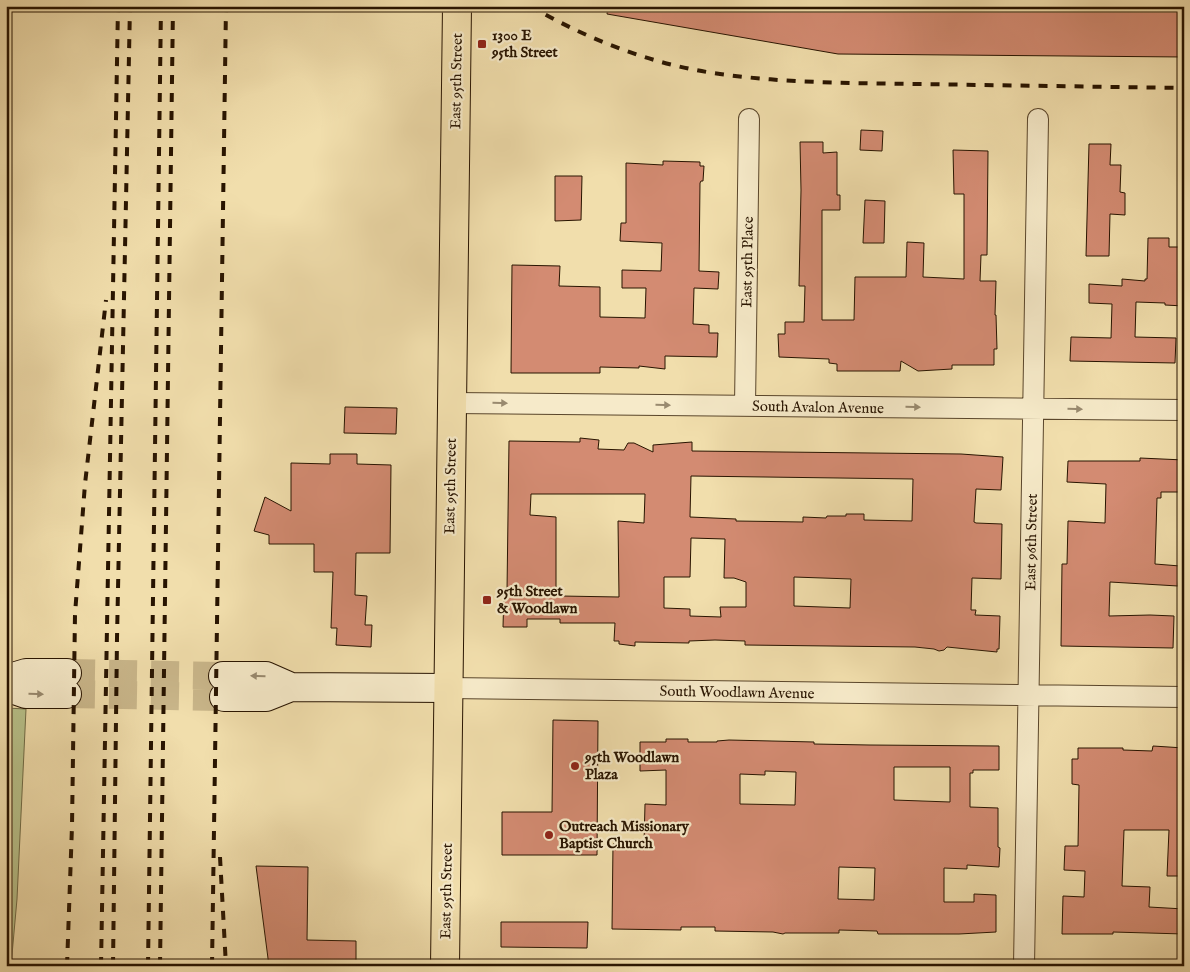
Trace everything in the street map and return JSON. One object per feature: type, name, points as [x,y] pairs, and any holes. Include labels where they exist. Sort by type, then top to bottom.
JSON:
[{"type":"main road","name":"East 95th Street","points":[[445,966],[457,6]]},
{"type":"street","name":"East 95th Place","points":[[745,406],[749,119]]},
{"type":"street","name":"East 96th Street","points":[[1024,966],[1038,119]]},
{"type":"street","name":"South Avalon Avenue","points":[[452,403],[1184,410]]},
{"type":"street","points":[[6,679],[26,672],[67,684],[26,694],[6,687]]},
{"type":"street","name":"South Woodlawn Avenue","points":[[224,686],[266,697],[291,687],[1184,697]]},
{"type":"green space","points":[[6,708],[26,709],[17,899],[11,966],[6,966]]},
{"type":"building","points":[[608,6],[1184,6],[1184,57],[838,54],[607,14]]},
{"type":"building","points":[[861,130],[883,131],[882,151],[860,150]]},
{"type":"building","points":[[800,142],[823,142],[823,153],[837,152],[837,195],[840,195],[840,210],[822,210],[822,320],[854,320],[855,277],[906,277],[907,242],[924,243],[923,277],[964,279],[964,194],[954,194],[953,150],[988,151],[987,255],[981,255],[980,281],[996,281],[997,349],[994,349],[994,365],[952,365],[952,369],[918,371],[901,361],[900,371],[837,371],[837,364],[829,363],[829,359],[779,357],[778,334],[785,334],[785,322],[804,322],[805,286],[799,286]]},
{"type":"building","points":[[1089,144],[1111,144],[1110,165],[1121,165],[1120,192],[1125,193],[1125,215],[1110,214],[1109,256],[1086,256]]},
{"type":"building","points":[[663,161],[700,162],[700,166],[704,166],[703,181],[700,183],[699,271],[719,272],[718,289],[694,288],[693,324],[709,325],[709,333],[718,333],[717,357],[665,356],[665,369],[639,366],[639,368],[600,367],[600,373],[511,373],[512,265],[560,266],[559,286],[600,287],[600,317],[645,318],[646,288],[622,288],[622,270],[661,271],[662,243],[620,241],[621,223],[626,223],[626,163],[663,165]]},
{"type":"building","points":[[555,176],[582,176],[581,220],[555,221]]},
{"type":"building","points":[[865,200],[885,201],[884,243],[863,243]]},
{"type":"building","points":[[1148,238],[1169,238],[1169,247],[1184,247],[1184,306],[1136,302],[1135,337],[1176,338],[1175,363],[1070,361],[1071,337],[1111,338],[1112,304],[1089,303],[1089,284],[1122,286],[1122,279],[1145,281],[1147,279]]},
{"type":"building","points":[[345,407],[397,408],[396,434],[344,433]]},
{"type":"building","points":[[580,438],[599,440],[598,449],[624,450],[628,443],[634,443],[653,452],[653,445],[692,442],[692,451],[961,454],[1003,457],[1001,490],[976,489],[974,522],[1002,524],[1001,579],[972,578],[971,610],[976,610],[975,615],[1000,616],[999,649],[997,649],[997,652],[947,647],[939,651],[915,647],[745,645],[745,641],[715,640],[689,641],[689,643],[635,642],[635,646],[619,644],[619,641],[614,641],[615,623],[560,623],[560,619],[527,619],[527,627],[503,627],[504,591],[507,591],[509,441],[580,442]],"holes":[[[691,476],[913,479],[912,521],[864,520],[864,514],[846,514],[846,516],[827,516],[826,518],[803,517],[803,522],[736,521],[736,519],[690,517]],[[531,494],[645,494],[644,523],[618,521],[619,597],[561,596],[561,591],[556,591],[556,517],[530,515]],[[691,538],[725,539],[724,578],[734,578],[746,582],[746,607],[720,607],[721,617],[690,616],[690,609],[664,608],[664,577],[690,577]],[[794,577],[851,579],[850,608],[794,606]]]},
{"type":"building","points":[[330,454],[357,454],[357,464],[391,465],[390,553],[356,553],[355,595],[367,596],[365,625],[372,625],[371,647],[336,645],[337,628],[331,628],[333,572],[314,572],[314,544],[269,544],[269,535],[254,531],[265,497],[291,511],[291,463],[330,464]]},
{"type":"building","points":[[1140,458],[1184,460],[1184,484],[1180,483],[1179,492],[1161,492],[1161,498],[1157,498],[1155,564],[1180,566],[1178,586],[1110,582],[1109,616],[1174,616],[1173,648],[1061,646],[1062,564],[1067,564],[1068,521],[1105,523],[1106,484],[1067,482],[1068,461],[1140,461]]},
{"type":"building","points":[[553,720],[598,721],[597,855],[502,855],[502,812],[552,812]]},
{"type":"building","points":[[666,739],[688,739],[688,742],[729,740],[814,742],[814,744],[999,746],[999,770],[973,770],[973,773],[970,773],[970,807],[998,808],[999,867],[967,865],[967,869],[944,868],[944,902],[974,902],[974,894],[996,895],[996,932],[878,934],[877,931],[839,930],[839,933],[783,934],[773,932],[715,931],[715,927],[681,927],[681,930],[612,929],[613,844],[644,844],[645,804],[666,805],[666,770],[640,771],[640,742],[666,742]],"holes":[[[894,767],[950,767],[950,802],[894,800]],[[765,771],[796,772],[795,805],[740,804],[740,774],[765,775]],[[839,867],[875,868],[874,900],[838,899]]]},
{"type":"building","points":[[1153,746],[1184,748],[1184,876],[1167,876],[1169,830],[1124,830],[1122,886],[1150,887],[1149,907],[1184,909],[1184,934],[1113,932],[1113,934],[1062,934],[1063,896],[1084,897],[1085,871],[1064,870],[1065,846],[1078,846],[1079,785],[1072,784],[1072,759],[1078,759],[1078,748],[1123,748],[1123,750],[1152,751]]},
{"type":"building","points":[[256,866],[308,867],[307,940],[356,941],[356,966],[269,966]]},
{"type":"building","points":[[501,922],[588,922],[587,948],[501,947]]},
{"type":"tunnel","points":[[67,673],[223,676]]},
{"type":"tunnel","points":[[67,694],[224,697]]},
{"type":"railway","points":[[101,966],[118,6]]},
{"type":"railway","points":[[113,966],[117,638],[130,6]]},
{"type":"railway","points":[[148,966],[161,6]]},
{"type":"railway","points":[[160,966],[173,6]]},
{"type":"railway","points":[[212,966],[226,6]]},
{"type":"railway","points":[[530,6],[575,30],[622,49],[695,70],[736,76],[834,83],[1184,88]]},
{"type":"railway","points":[[67,966],[72,826],[75,614],[85,484],[106,300]]},
{"type":"railway","points":[[220,857],[226,966]]},
{"type":"place","name":"1300 E 95th Street","points":[[482,44]]},
{"type":"place","name":"95th Street & Woodlawn","points":[[487,600]]},
{"type":"place","name":"95th Woodlawn Plaza","points":[[575,766]]},
{"type":"place","name":"Outreach Missionary Baptist Church","points":[[549,835]]}]
